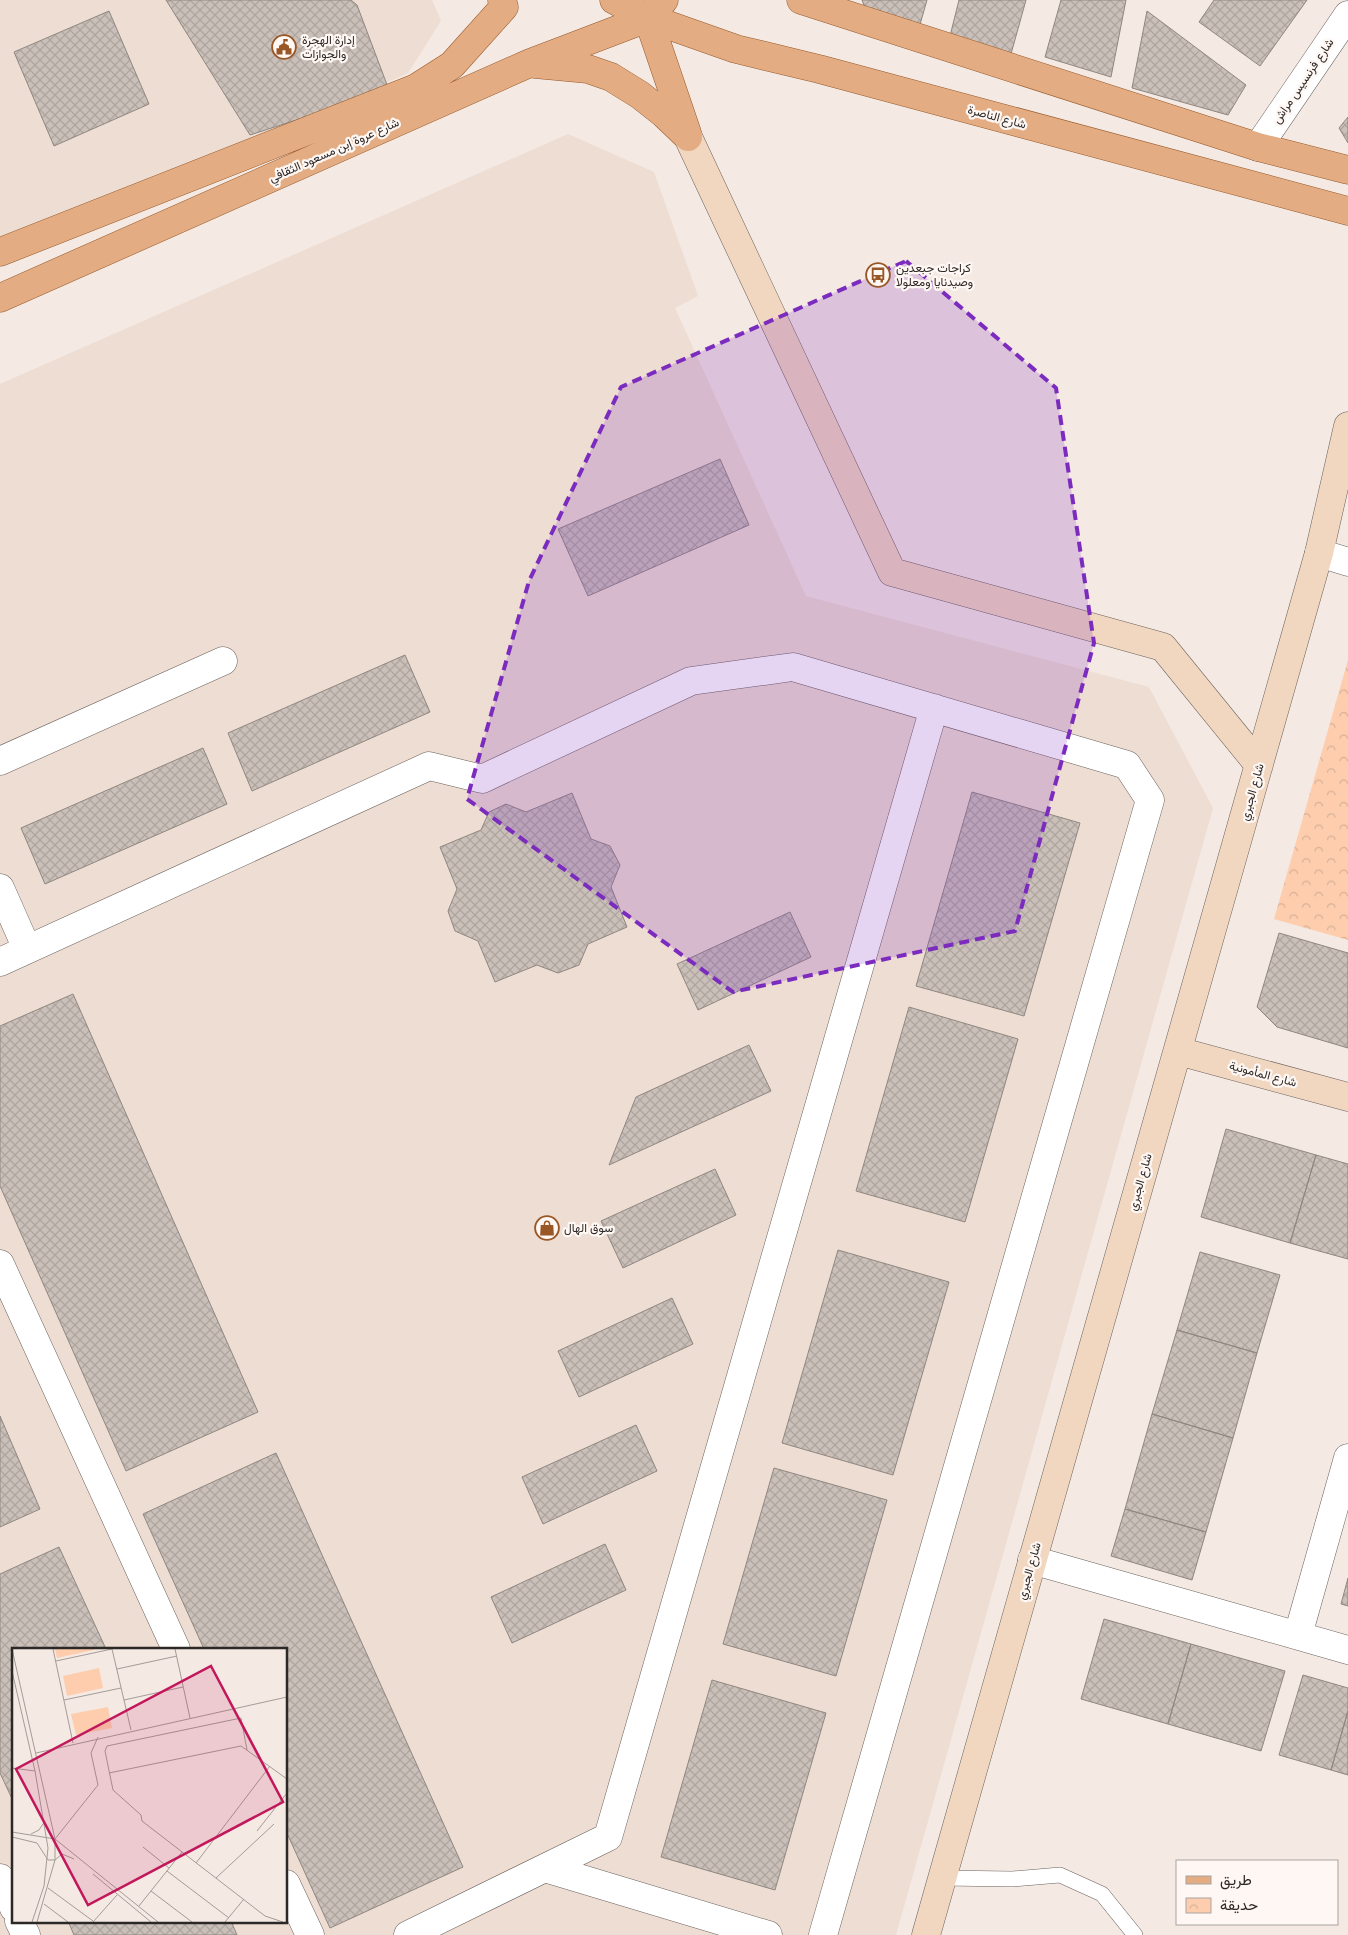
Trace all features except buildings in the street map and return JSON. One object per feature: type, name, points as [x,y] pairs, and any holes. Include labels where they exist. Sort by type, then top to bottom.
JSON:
[{"type":"main road","name":"شارع عروة إبن مسعود الثقافي","points":[[0,252],[416,88],[452,65],[504,7],[502,0]]},
{"type":"main road","name":"شارع الناصرة","points":[[614,0],[656,9],[736,49],[819,69],[1348,211]]},
{"type":"main road","points":[[801,0],[826,6],[1258,146],[1348,170]]},
{"type":"main road","name":"شارع عروة إبن مسعود الثقافي","points":[[0,298],[656,9]]},
{"type":"main road","points":[[656,9],[688,137],[892,572],[1162,647],[1259,765]]},
{"type":"main road","points":[[530,63],[588,69],[611,77],[646,100],[688,137]]},
{"type":"main road","name":"شارع الجبري","points":[[926,1935],[1319,553],[1348,426]]},
{"type":"main road","name":"شارع المأمونية","points":[[1178,1051],[1348,1097]]},
{"type":"street","name":"شارع فرنسيس مراش","points":[[1258,146],[1348,15]]},
{"type":"street","points":[[1319,553],[1348,562]]},
{"type":"street","points":[[0,761],[223,661]]},
{"type":"street","points":[[0,962],[429,766],[482,779],[691,681],[793,667],[1127,765],[1150,800],[824,1935]]},
{"type":"street","points":[[408,1935],[608,1836],[934,708]]},
{"type":"street","points":[[0,888],[28,949]]},
{"type":"street","points":[[0,1264],[176,1648]]},
{"type":"street","points":[[1298,1635],[1348,1458]]},
{"type":"street","points":[[1032,1560],[1348,1650]]},
{"type":"street","points":[[545,1868],[768,1935]]},
{"type":"street","points":[[0,1878],[12,1904]]},
{"type":"street","points":[[288,1888],[310,1935]]},
{"type":"street","points":[[20,1922],[26,1935]]},
{"type":"lane","points":[[942,1878],[1012,1879],[1060,1875],[1102,1894],[1135,1935]]},
{"type":"highlighted area","points":[[906,261],[1056,388],[1094,643],[1015,931],[733,992],[467,799],[529,581],[621,387]]},
{"type":"shaded area","points":[[0,0],[432,0],[441,21],[408,73],[0,257]]},
{"type":"shaded area","name":"سوق الهال","points":[[568,134],[654,172],[698,296],[675,308],[806,596],[1149,687],[1213,808],[896,1935],[0,1935],[0,384]]},
{"type":"green space","points":[[1348,660],[1348,940],[1274,919]]},
{"type":"place","name":"إدارة الهجرة والجوازات","points":[[284,47]]},
{"type":"place","name":"كراجات جبعدين وصيدنايا ومعلولا","points":[[878,275]]},
{"type":"place","name":"سوق الهال","points":[[547,1228]]}]
